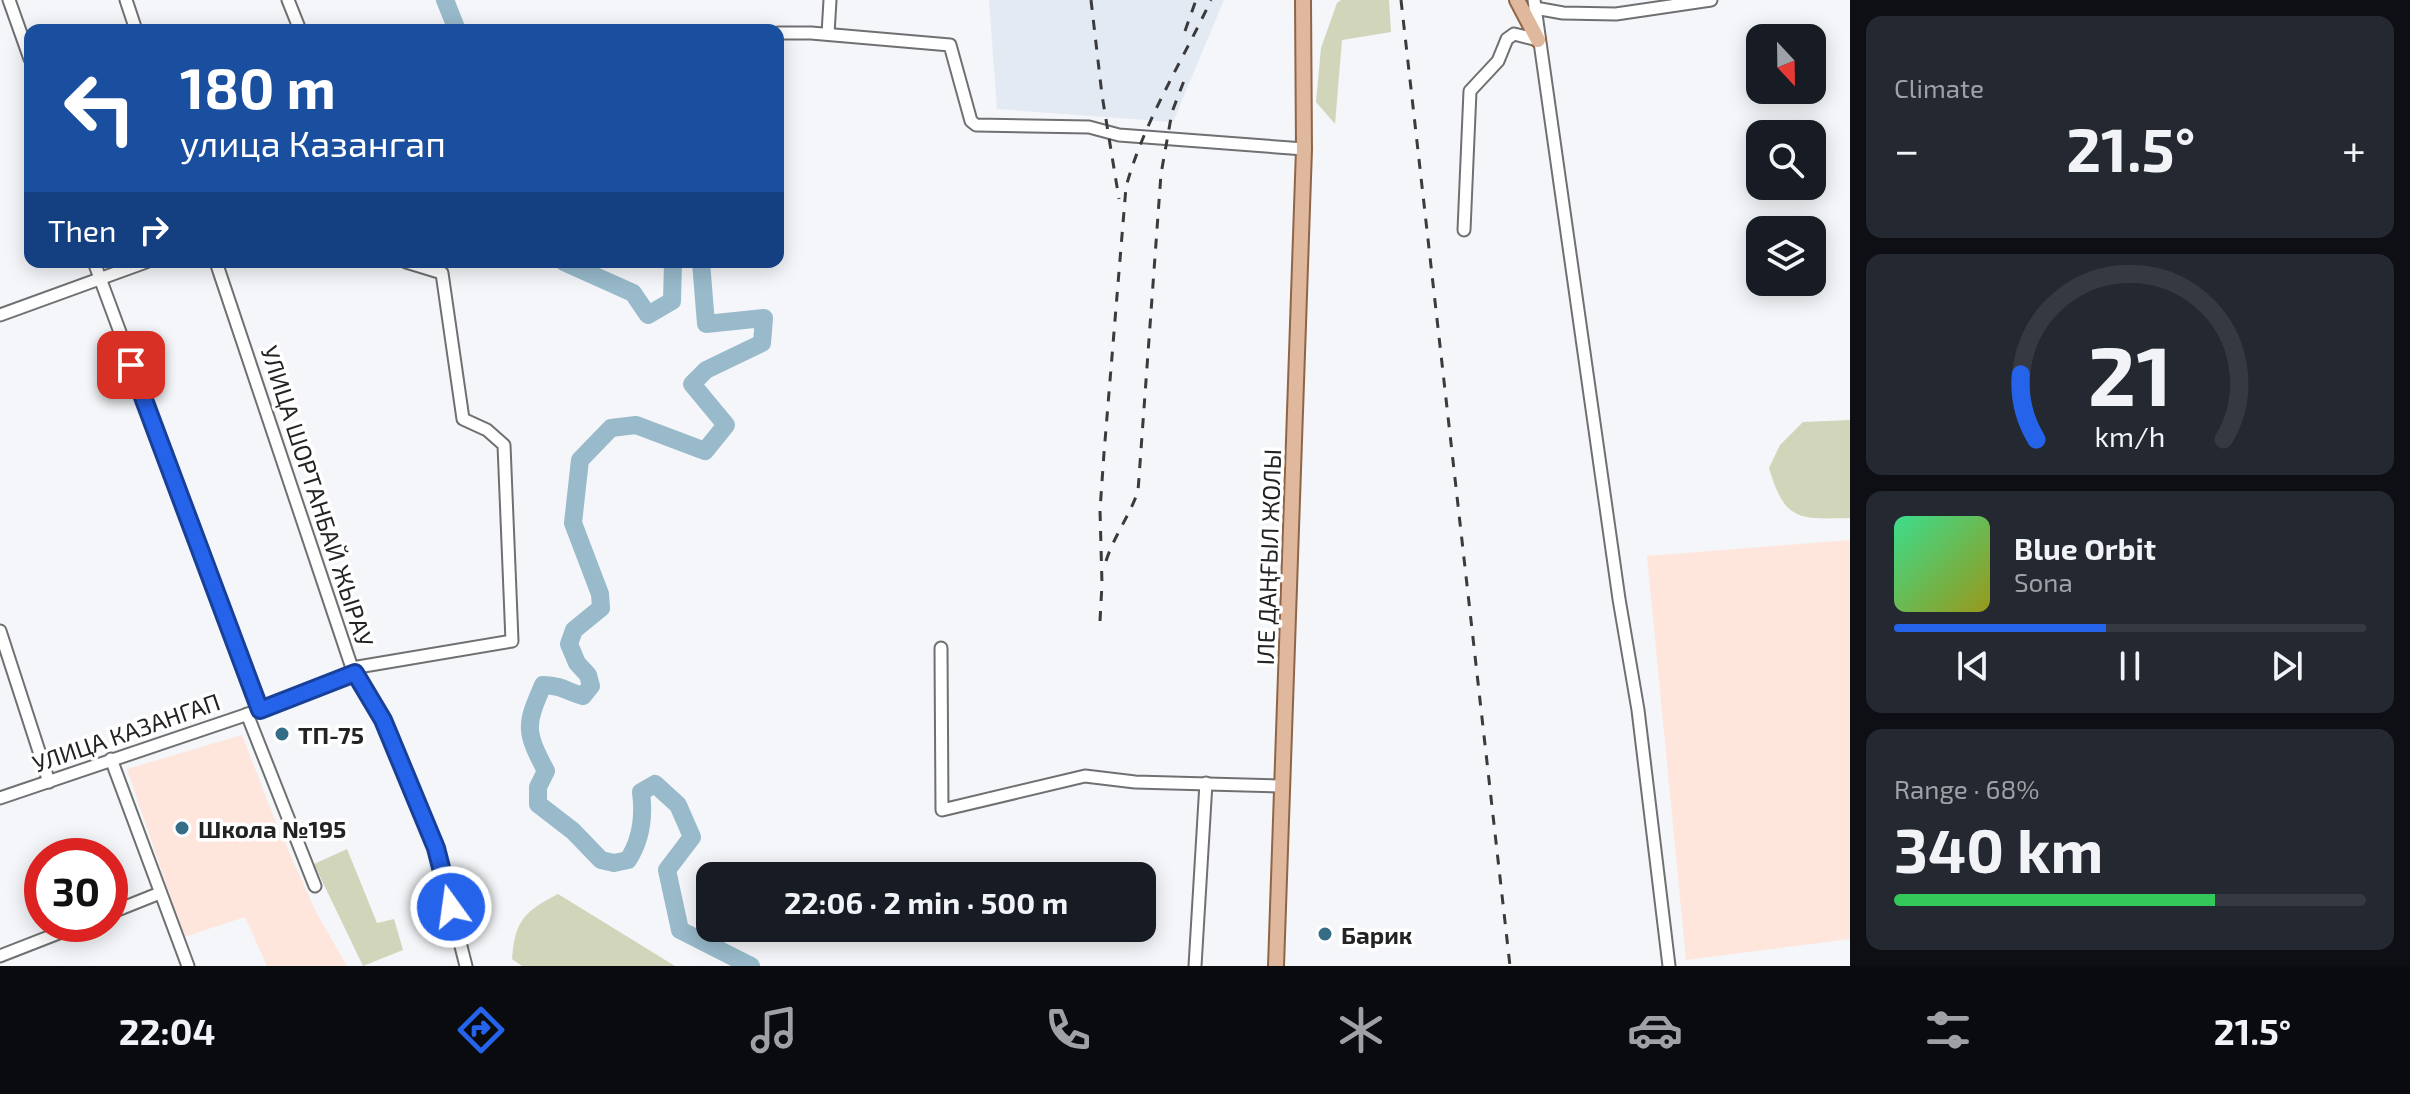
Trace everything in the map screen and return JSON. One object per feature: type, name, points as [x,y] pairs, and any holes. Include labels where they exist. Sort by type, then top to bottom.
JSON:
[{"type":"main road","name":"ІЛЕ ДАҢҒЫЛ ЖОЛЫ","points":[[1276,966],[1304,150],[1303,0]]},
{"type":"main road","points":[[1517,0],[1538,40]]},
{"type":"street","points":[[9,0],[24,42]]},
{"type":"street","points":[[126,0],[134,24]]},
{"type":"street","points":[[288,0],[298,24]]},
{"type":"street","points":[[828,34],[830,0]]},
{"type":"street","points":[[1669,966],[1638,710],[1534,4],[1563,13],[1616,14],[1711,0]]},
{"type":"street","points":[[784,33],[950,45],[971,121],[976,125],[1089,127],[1119,135],[1304,150]]},
{"type":"street","points":[[1464,230],[1470,91],[1498,61],[1507,39],[1514,34],[1538,40]]},
{"type":"street","points":[[96,268],[260,710]]},
{"type":"street","points":[[0,315],[129,268]]},
{"type":"street","name":"УЛИЦА ШОРТАНБАЙ ЖЫРАУ","points":[[218,268],[354,670],[383,720],[436,848],[466,966]]},
{"type":"street","name":"УЛИЦА КАЗАНГАП","points":[[0,798],[260,710],[354,670],[512,641],[504,445],[487,430],[463,419],[442,273],[426,268]]},
{"type":"street","points":[[0,631],[49,782]]},
{"type":"street","points":[[941,648],[942,810],[1085,776],[1135,782],[1282,786]]},
{"type":"street","points":[[247,714],[315,886]]},
{"type":"street","points":[[111,759],[188,966]]},
{"type":"street","points":[[1195,966],[1206,783]]},
{"type":"street","points":[[128,906],[160,893]]},
{"type":"street","points":[[0,956],[36,942]]},
{"type":"shaded area","points":[[989,0],[1224,0],[1173,122],[997,109]]},
{"type":"shaded area","points":[[1850,540],[1850,939],[1686,960],[1647,556]]},
{"type":"shaded area","points":[[242,735],[315,910],[347,966],[267,966],[245,917],[184,937],[127,769]]},
{"type":"green space","points":[[1341,0],[1389,0],[1391,32],[1342,40],[1335,124],[1316,102],[1321,48],[1337,3]]},
{"type":"green space","points":[[1850,420],[1850,518],[1796,514],[1781,499],[1769,468],[1780,445],[1803,422]]},
{"type":"green space","points":[[347,849],[377,923],[394,919],[403,950],[363,966],[314,864]]},
{"type":"green space","points":[[558,894],[675,966],[522,966],[512,959],[519,926],[529,912]]},
{"type":"waterway","points":[[445,0],[455,24]]},
{"type":"waterway","points":[[577,268],[633,293],[648,315],[672,301],[673,268]]},
{"type":"waterway","points":[[701,268],[706,324],[764,318],[762,343],[706,370],[692,384],[726,425],[705,451],[636,425],[611,428],[580,460],[573,523],[600,594],[601,608],[574,630],[569,644],[577,663],[588,675],[591,686],[583,696],[543,685],[530,728],[534,746],[546,771],[538,787],[538,804],[573,831],[601,860],[614,863],[628,860],[640,827],[641,792],[655,784],[678,805],[692,837],[667,870],[680,930],[751,966]]},
{"type":"railway","points":[[1091,0],[1119,199]]},
{"type":"railway","points":[[1185,31],[1196,0]]},
{"type":"railway","points":[[1100,621],[1100,510],[1126,187],[1153,115],[1211,0]]},
{"type":"railway","points":[[1401,0],[1510,966]]},
{"type":"railway","points":[[1106,561],[1138,491],[1161,174],[1172,112],[1187,73]]},
{"type":"place","name":"ТП-75","points":[[282,734]]},
{"type":"place","name":"Школа №195","points":[[182,828]]},
{"type":"place","name":"Барик","points":[[1325,934]]},
{"type":"route","points":[[131,365],[260,710],[355,673],[383,720],[436,848],[451,907]]}]
